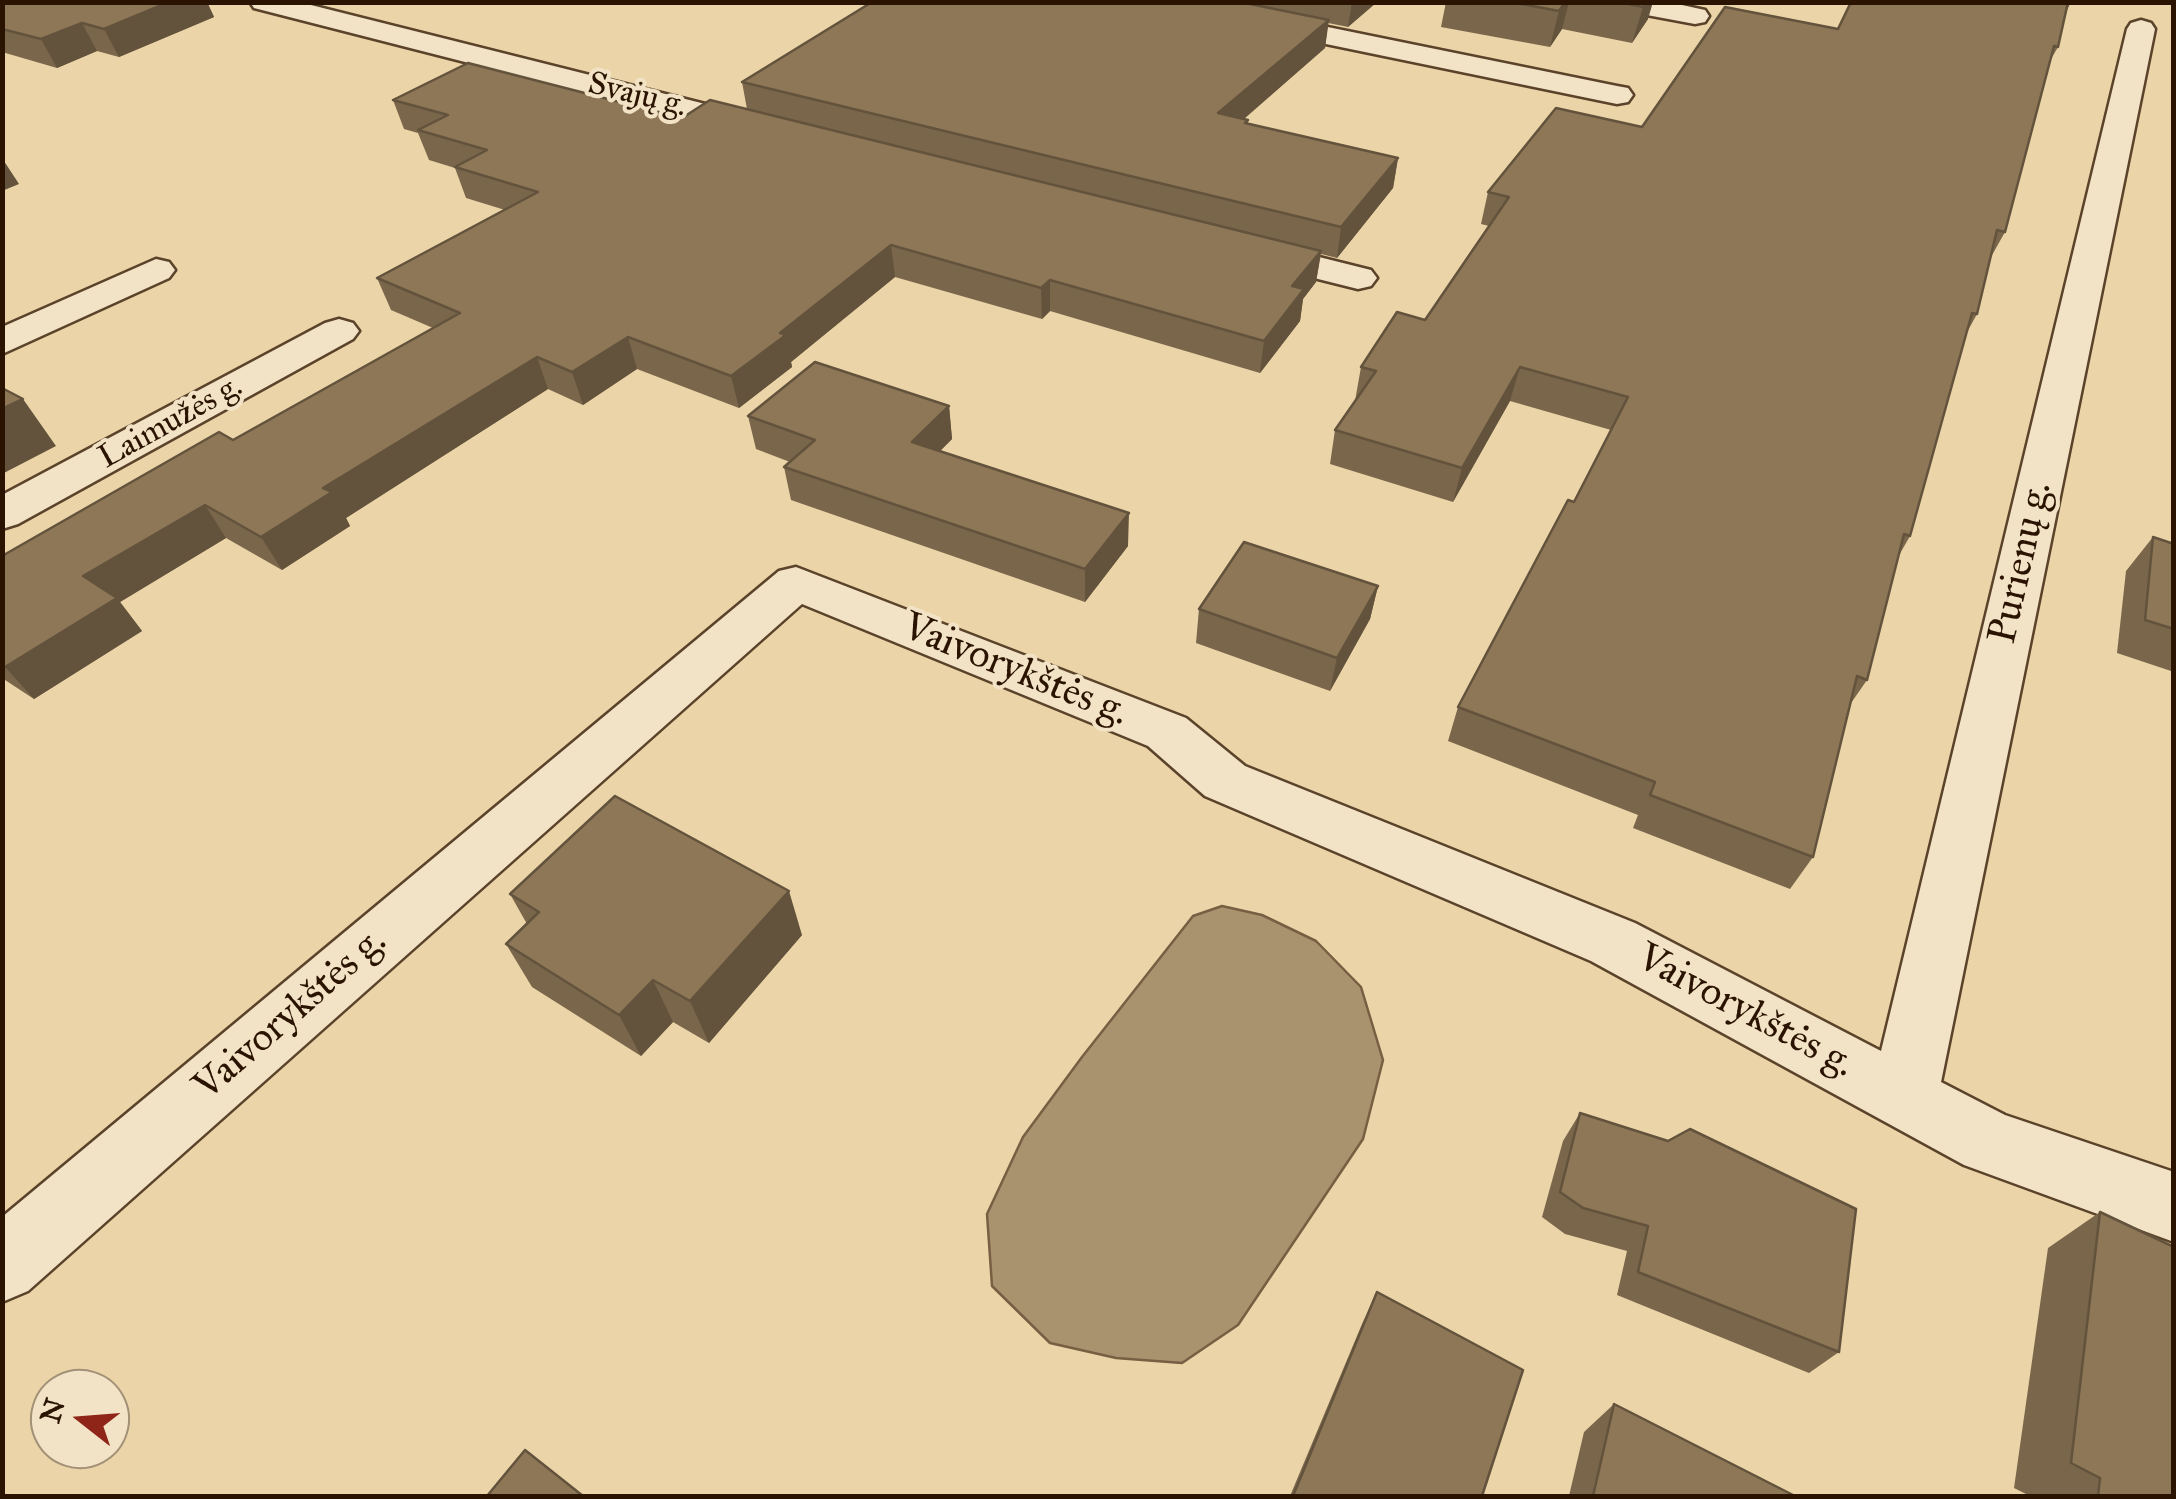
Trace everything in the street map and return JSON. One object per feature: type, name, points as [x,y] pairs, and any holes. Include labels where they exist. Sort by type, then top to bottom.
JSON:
[{"type":"street","name":"Svajų g.","points":[[264,2],[802,138]]},
{"type":"street","points":[[1161,2],[1617,95]]},
{"type":"street","points":[[1620,2],[1694,16]]},
{"type":"street","name":"Purienų g.","points":[[1904,1097],[2141,29]]},
{"type":"street","points":[[1224,244],[1358,278]]},
{"type":"street","points":[[2,342],[156,270]]},
{"type":"street","name":"Laimužės g.","points":[[2,514],[339,331]]},
{"type":"street","name":"Vaivorykštės g.","points":[[2,1265],[796,583],[1168,732],[1225,780],[1612,942],[1988,1142],[2174,1208]]},
{"type":"shaded area","points":[[1222,906],[1262,915],[1316,941],[1361,987],[1383,1060],[1363,1139],[1238,1325],[1182,1363],[1116,1358],[1050,1343],[992,1286],[987,1214],[1023,1137],[1082,1057],[1193,916]]},
{"type":"building","points":[[2,2],[169,2],[104,29],[82,23],[41,39],[2,29]]},
{"type":"building","points":[[872,2],[1240,2],[1329,20],[1218,113],[1248,120],[1245,123],[1398,158],[1341,227],[742,82]]},
{"type":"building","points":[[1511,2],[1565,2],[1559,11]]},
{"type":"building","points":[[1620,2],[1646,2],[1643,7]]},
{"type":"building","points":[[1851,2],[2068,2],[2005,232],[1997,230],[1977,314],[1972,313],[1910,536],[1904,534],[1867,680],[1857,676],[1813,857],[1650,795],[1655,782],[1458,707],[1568,500],[1574,502],[1628,397],[1520,367],[1462,468],[1335,430],[1376,371],[1361,367],[1397,312],[1425,320],[1509,197],[1488,192],[1556,108],[1642,127],[1725,7],[1838,29]]},
{"type":"building","points":[[468,63],[682,118],[710,100],[1321,251],[1292,286],[1304,289],[1264,341],[1050,280],[1041,288],[891,245],[780,333],[786,335],[731,376],[628,337],[572,372],[537,357],[323,488],[332,492],[261,537],[205,505],[83,576],[117,598],[5,667],[2,665],[2,556],[219,432],[233,440],[460,313],[377,278],[538,192],[455,167],[487,150],[418,130],[448,115],[393,100]]},
{"type":"building","points":[[815,362],[949,406],[912,442],[1129,513],[1085,569],[784,467],[815,440],[748,416]]},
{"type":"building","points":[[2,388],[23,399],[2,409]]},
{"type":"building","points":[[2153,537],[2174,544],[2174,629],[2145,620]]},
{"type":"building","points":[[1244,542],[1378,586],[1337,658],[1199,609]]},
{"type":"building","points":[[615,796],[789,891],[690,1001],[653,980],[619,1015],[506,944],[539,912],[510,894]]},
{"type":"building","points":[[1580,1113],[1668,1141],[1690,1129],[1856,1209],[1839,1352],[1638,1272],[1648,1226],[1583,1208],[1560,1192]]},
{"type":"building","points":[[2100,1212],[2174,1247],[2174,1496],[2098,1496],[2100,1478],[2071,1463]]},
{"type":"building","points":[[1377,1292],[1523,1370],[1482,1496],[1293,1496]]},
{"type":"building","points":[[1614,1404],[1795,1496],[1593,1496]]},
{"type":"building","points":[[525,1450],[583,1496],[487,1496]]}]
